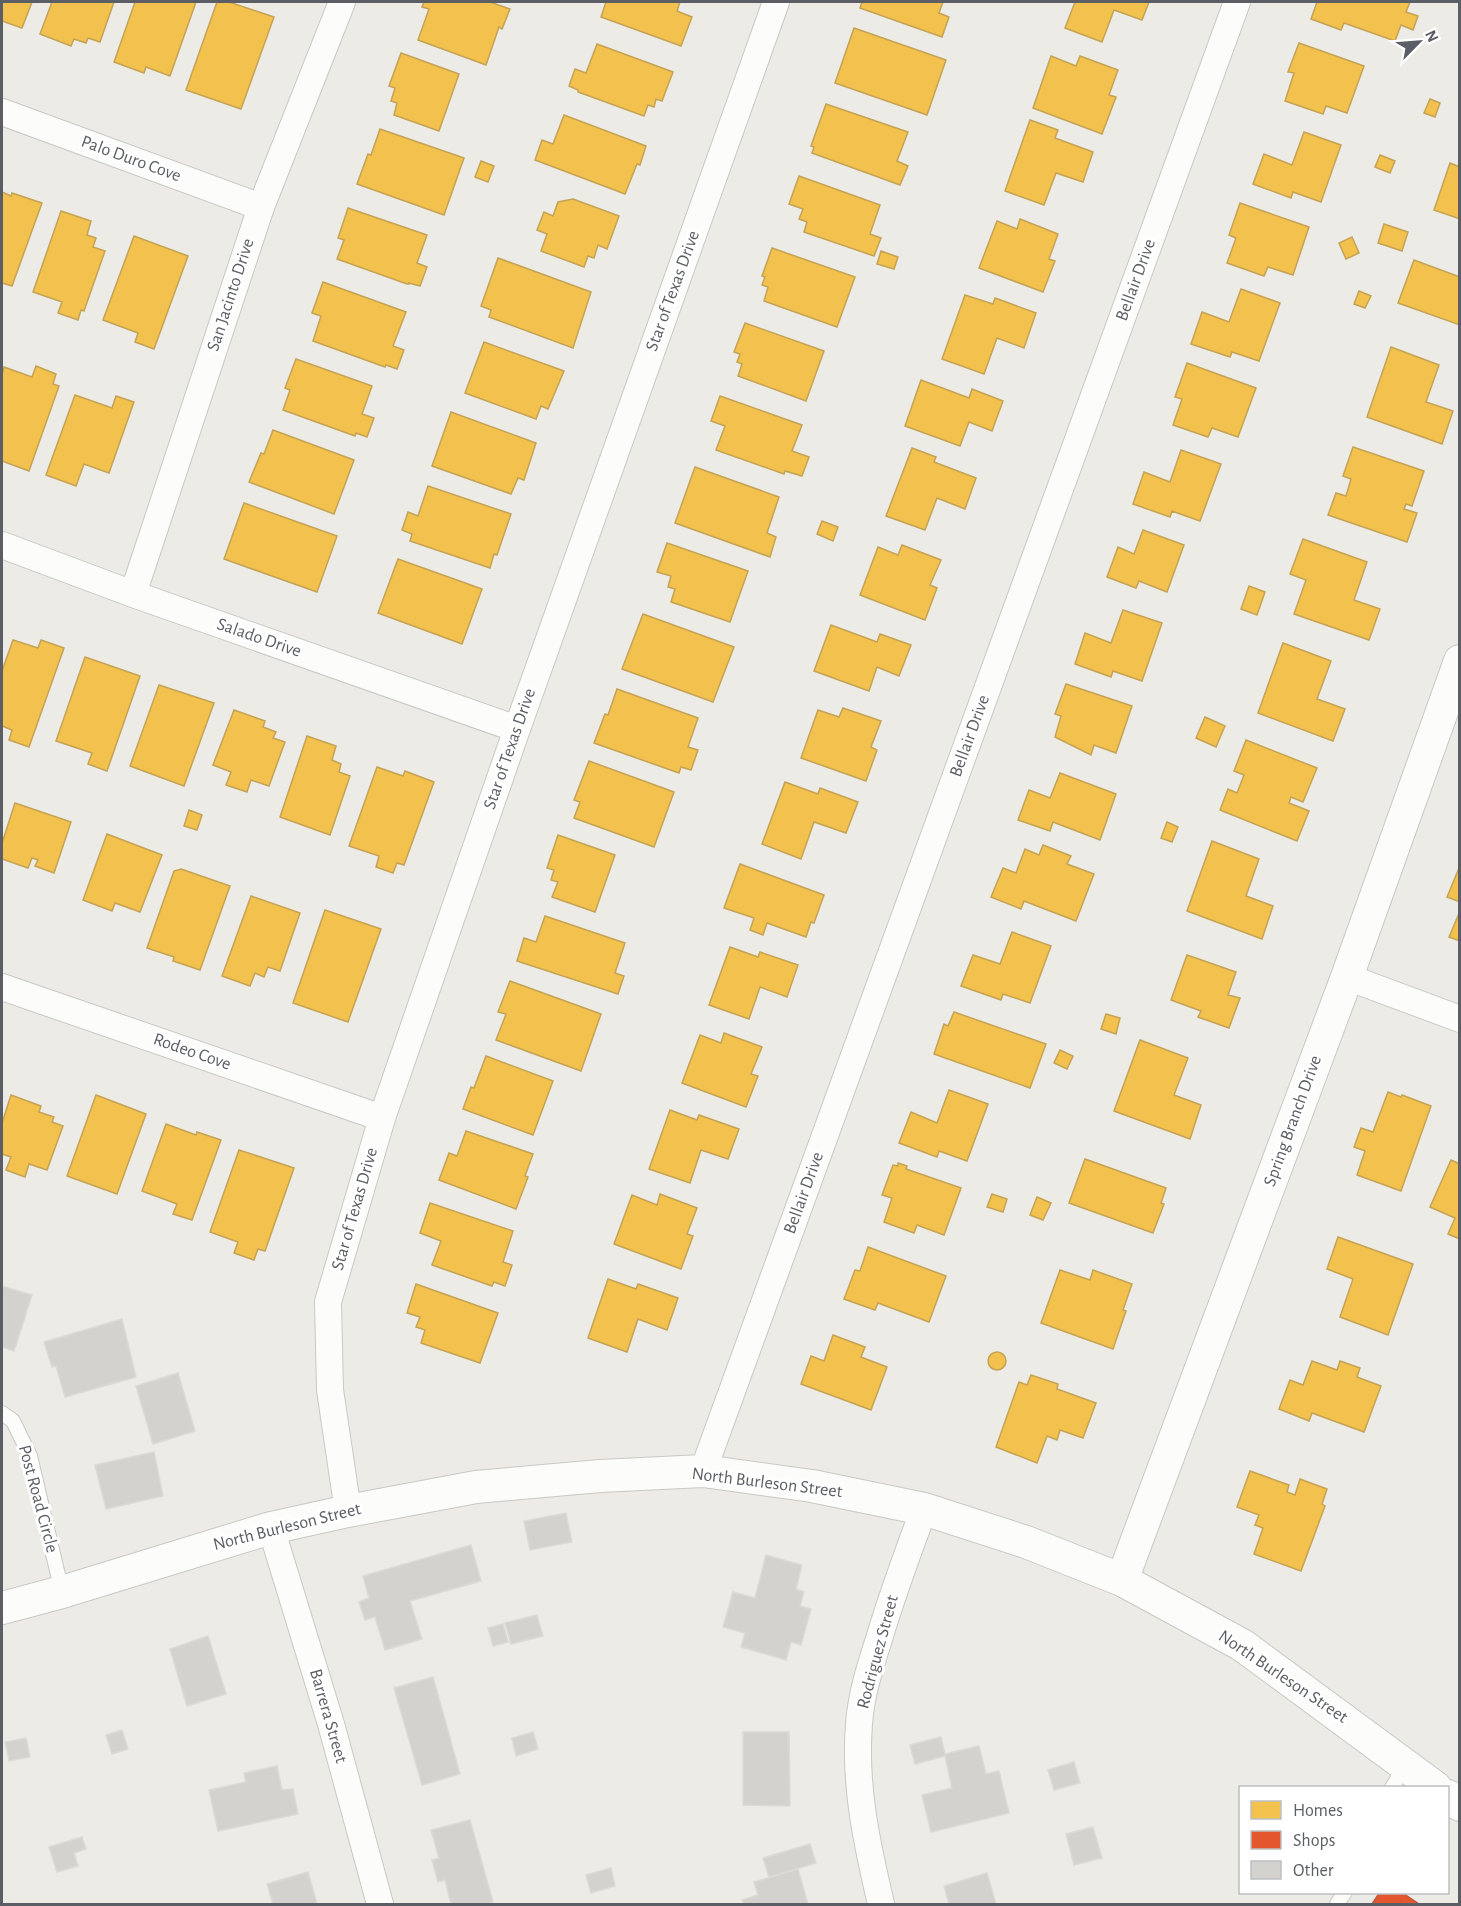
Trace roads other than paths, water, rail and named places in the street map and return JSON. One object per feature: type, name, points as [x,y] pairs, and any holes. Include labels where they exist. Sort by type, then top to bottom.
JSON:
[{"type":"street","name":"San Jacinto Drive","points":[[133,594],[261,207],[342,2]]},
{"type":"street","name":"Star of Texas Drive","points":[[348,1511],[330,1390],[328,1302],[382,1118],[517,729],[776,2]]},
{"type":"street","name":"Bellair Drive","points":[[703,1471],[1237,2]]},
{"type":"street","name":"Palo Duro Cove","points":[[2,112],[261,207]]},
{"type":"street","name":"Salado Drive","points":[[2,545],[133,594],[517,729]]},
{"type":"street","name":"Spring Branch Drive","points":[[1122,1580],[1347,977],[1460,661]]},
{"type":"street","points":[[1347,977],[1460,1019]]},
{"type":"street","name":"Rodeo Cove","points":[[2,987],[382,1118]]},
{"type":"street","name":"North Burleson Street","points":[[2,1608],[271,1528],[348,1511],[476,1487],[600,1476],[703,1471],[812,1486],[924,1509],[1026,1542],[1122,1580],[1242,1646],[1398,1776],[1430,1786]]},
{"type":"street","name":"Rodriguez Street","points":[[881,1905],[865,1839],[858,1772],[859,1723],[867,1677],[893,1591],[924,1509]]},
{"type":"street","name":"Barrera Street","points":[[271,1528],[331,1724],[380,1905]]},
{"type":"lane","name":"Post Road Circle","points":[[2,1413],[13,1421],[30,1456],[62,1592]]}]
